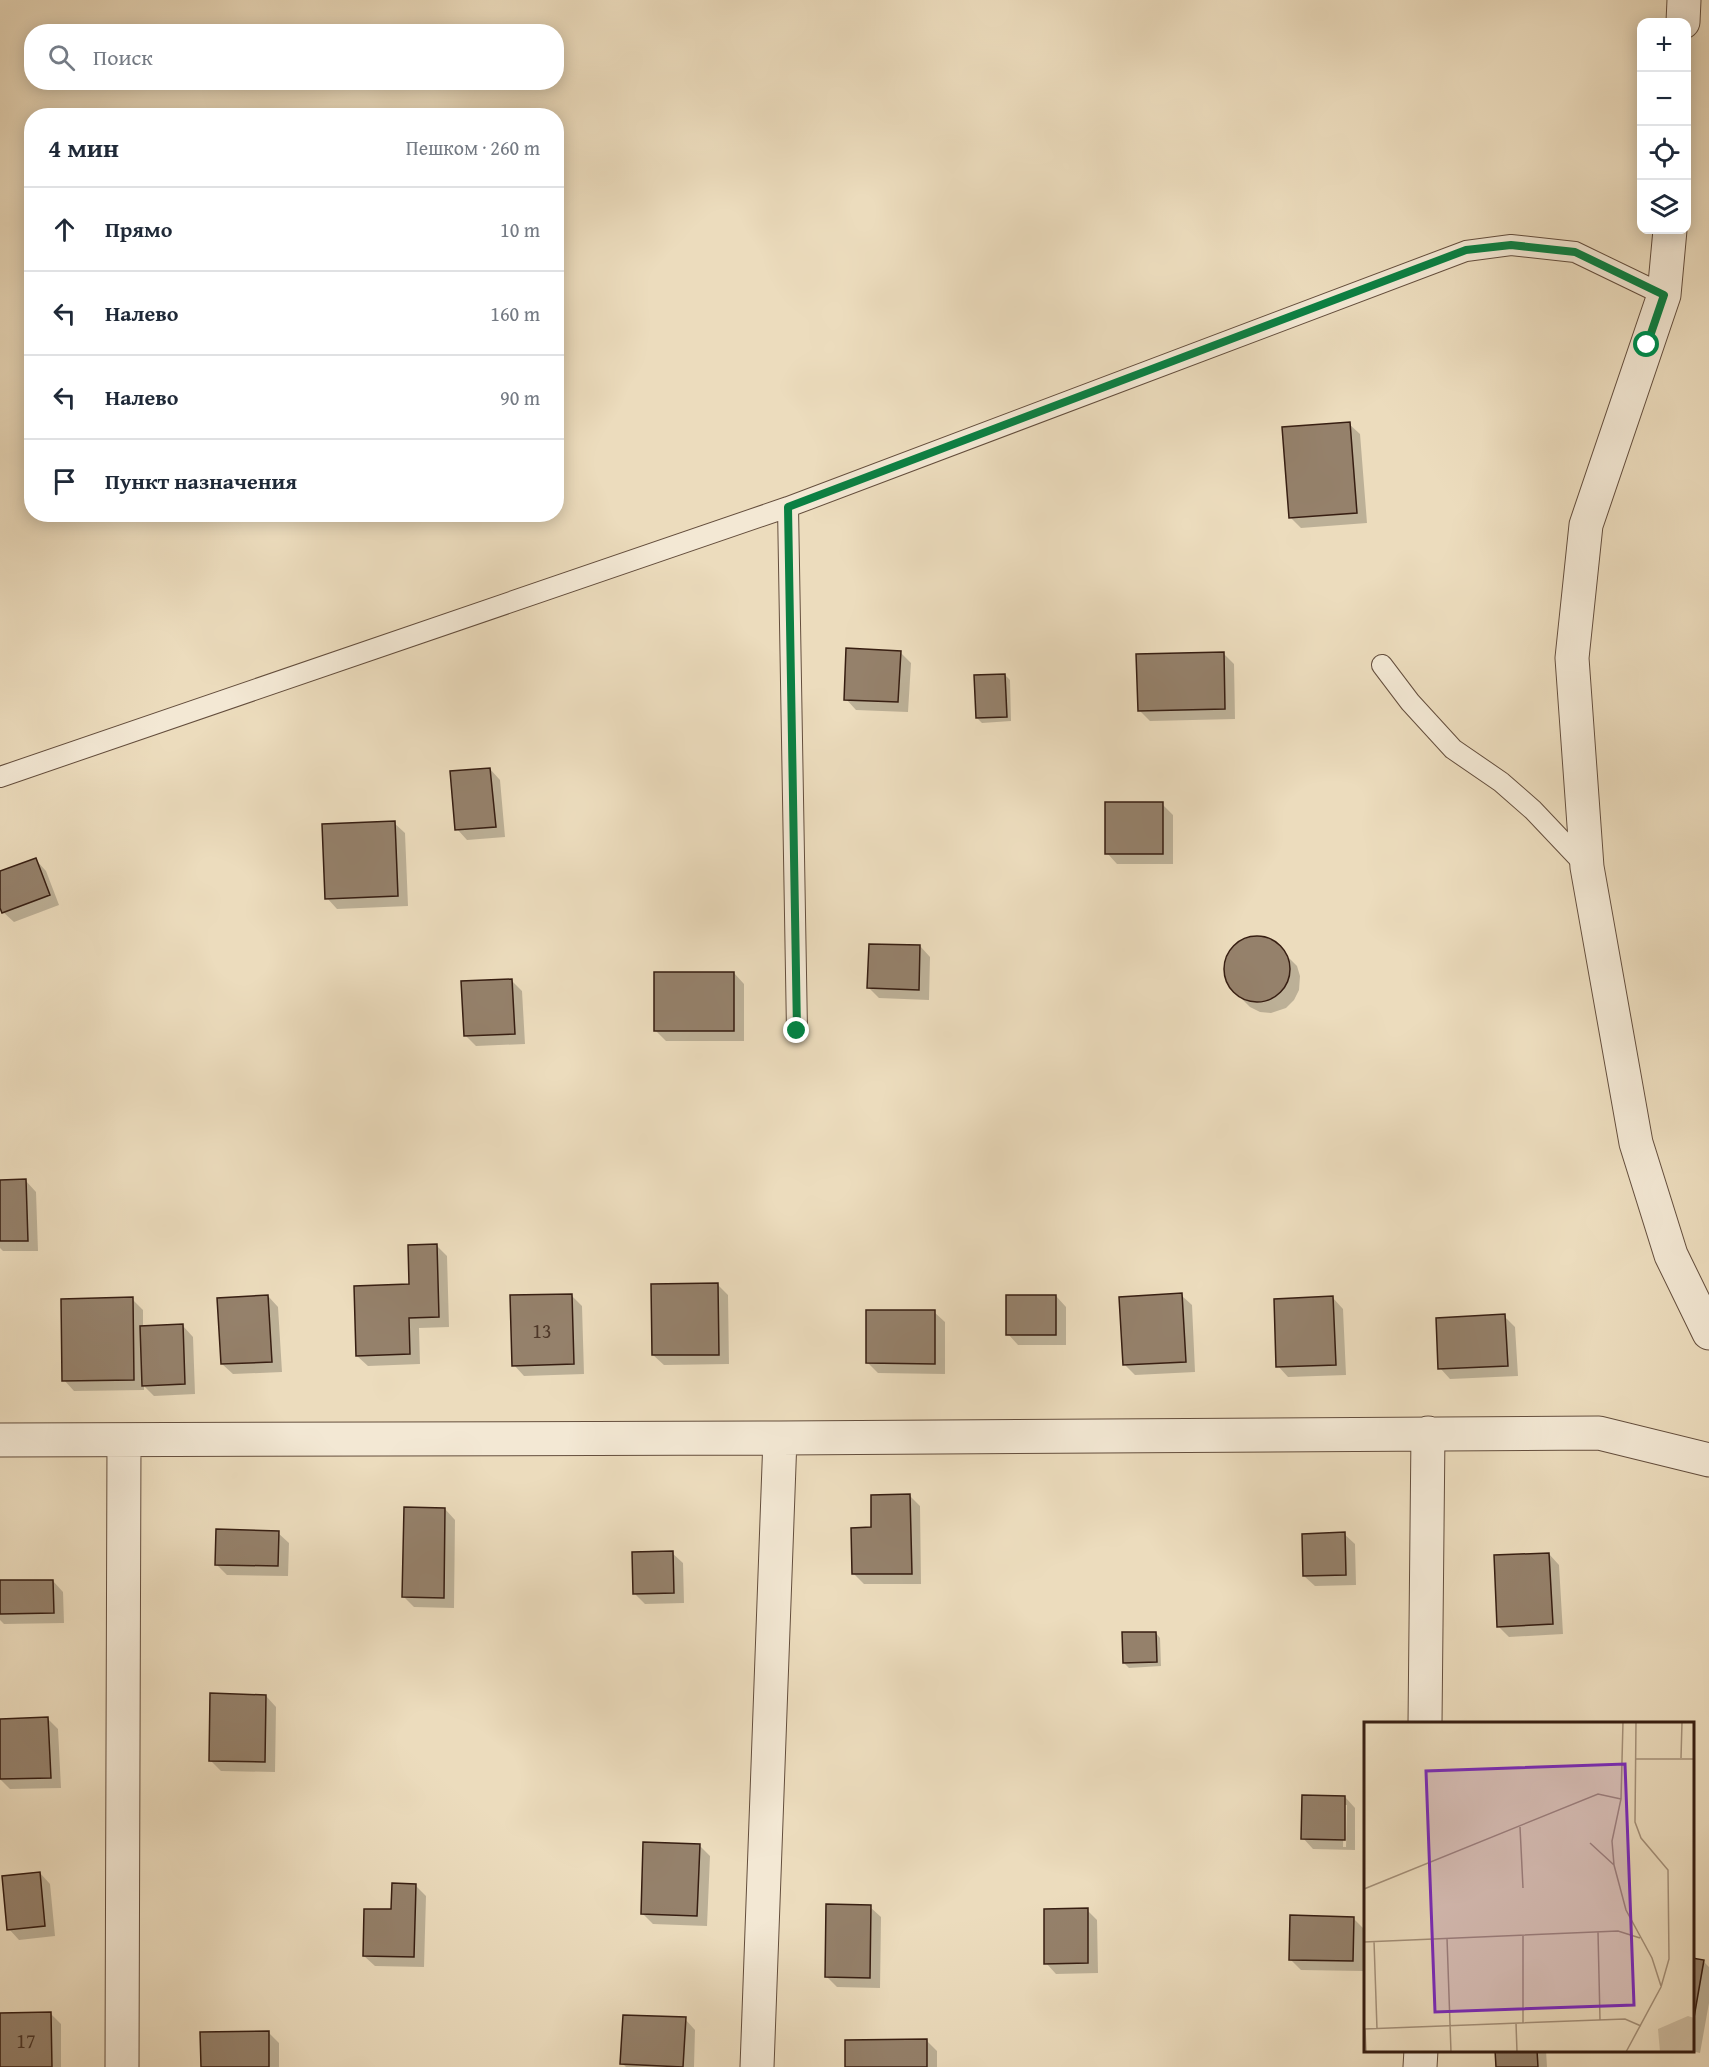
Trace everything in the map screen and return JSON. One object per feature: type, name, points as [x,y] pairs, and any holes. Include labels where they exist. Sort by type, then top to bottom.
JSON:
[{"type":"street","points":[[1683,18],[1684,0]]},
{"type":"street","points":[[1670,234],[1664,295],[1586,525],[1572,658],[1587,867],[1636,1143],[1671,1255],[1709,1334]]},
{"type":"street","points":[[1425,1722],[1428,1433]]},
{"type":"street","points":[[0,1440],[1599,1433],[1709,1460]]},
{"type":"street","points":[[757,2067],[780,1438]]},
{"type":"street","points":[[122,2067],[124,1440]]},
{"type":"lane","points":[[0,777],[788,507],[1466,250],[1511,245],[1575,252],[1664,295]]},
{"type":"lane","points":[[788,507],[797,1031]]},
{"type":"lane","points":[[1382,665],[1410,702],[1453,749],[1501,782],[1533,810],[1587,867]]},
{"type":"building","points":[[1350,422],[1357,513],[1289,518],[1282,427]]},
{"type":"building","points":[[846,648],[901,651],[898,702],[844,700]]},
{"type":"building","points":[[1224,652],[1225,709],[1138,711],[1136,654]]},
{"type":"building","points":[[1005,674],[1007,717],[976,718],[974,675]]},
{"type":"building","points":[[490,768],[496,827],[455,830],[450,771]]},
{"type":"building","points":[[1105,802],[1163,802],[1163,854],[1105,854]]},
{"type":"building","points":[[395,821],[398,896],[325,899],[322,824]]},
{"type":"building","points":[[36,858],[50,895],[2,913],[0,871]]},
{"type":"building","points":[[1251,936],[1263,936],[1275,941],[1285,951],[1290,969],[1288,982],[1275,997],[1263,1002],[1251,1002],[1239,997],[1229,987],[1224,975],[1224,963],[1229,951],[1239,941]]},
{"type":"building","points":[[869,944],[920,945],[919,990],[867,988]]},
{"type":"building","points":[[654,972],[734,972],[734,1031],[654,1031]]},
{"type":"building","points":[[512,979],[515,1034],[464,1036],[461,981]]},
{"type":"building","points":[[26,1179],[28,1241],[0,1241],[0,1180]]},
{"type":"building","points":[[437,1244],[439,1317],[409,1318],[410,1354],[356,1356],[354,1286],[409,1284],[408,1245]]},
{"type":"building","points":[[718,1283],[719,1355],[652,1355],[651,1284]]},
{"type":"building","points":[[1182,1293],[1186,1362],[1123,1365],[1119,1297]]},
{"type":"building","points":[[572,1294],[574,1364],[512,1366],[510,1295]]},
{"type":"building","points":[[268,1295],[272,1362],[221,1364],[217,1298]]},
{"type":"building","points":[[1006,1295],[1056,1295],[1056,1335],[1006,1335]]},
{"type":"building","points":[[1333,1296],[1336,1365],[1276,1367],[1274,1299]]},
{"type":"building","points":[[133,1297],[134,1380],[62,1381],[61,1299]]},
{"type":"building","points":[[866,1310],[935,1310],[935,1364],[866,1363]]},
{"type":"building","points":[[1505,1314],[1508,1366],[1438,1369],[1436,1318]]},
{"type":"building","points":[[183,1324],[185,1384],[142,1386],[140,1326]]},
{"type":"building","points":[[910,1494],[912,1574],[852,1574],[851,1528],[871,1527],[871,1495]]},
{"type":"building","points":[[404,1507],[445,1508],[444,1598],[402,1597]]},
{"type":"building","points":[[216,1529],[279,1531],[278,1566],[215,1565]]},
{"type":"building","points":[[1345,1532],[1346,1575],[1303,1576],[1302,1534]]},
{"type":"building","points":[[673,1551],[674,1593],[633,1594],[632,1552]]},
{"type":"building","points":[[1549,1553],[1553,1624],[1497,1627],[1494,1555]]},
{"type":"building","points":[[0,1580],[53,1580],[54,1613],[0,1614]]},
{"type":"building","points":[[1122,1632],[1156,1632],[1157,1662],[1123,1663]]},
{"type":"building","points":[[210,1693],[266,1695],[265,1762],[209,1761]]},
{"type":"building","points":[[48,1717],[51,1778],[0,1779],[0,1719]]},
{"type":"building","points":[[1302,1795],[1345,1796],[1345,1840],[1301,1839]]},
{"type":"building","points":[[643,1842],[700,1844],[697,1916],[641,1914]]},
{"type":"building","points":[[40,1872],[45,1926],[7,1930],[2,1876]]},
{"type":"building","points":[[392,1883],[416,1884],[414,1957],[363,1956],[364,1909],[391,1909]]},
{"type":"building","points":[[826,1904],[871,1905],[870,1978],[825,1977]]},
{"type":"building","points":[[1088,1908],[1088,1963],[1044,1964],[1044,1909]]},
{"type":"building","points":[[1290,1915],[1354,1917],[1353,1961],[1289,1960]]},
{"type":"building","points":[[1694,1958],[1704,1960],[1694,2018]]},
{"type":"building","points":[[51,2012],[52,2067],[0,2067],[0,2013]]},
{"type":"building","points":[[623,2015],[686,2017],[683,2067],[620,2064]]},
{"type":"building","points":[[269,2031],[269,2067],[201,2067],[200,2032]]},
{"type":"building","points":[[927,2039],[927,2067],[845,2067],[845,2040]]},
{"type":"building","points":[[1495,2052],[1537,2052],[1538,2067],[1496,2067]]},
{"type":"route","points":[[797,1031],[788,507],[1466,250],[1511,245],[1575,252],[1664,295],[1647,345]]}]
